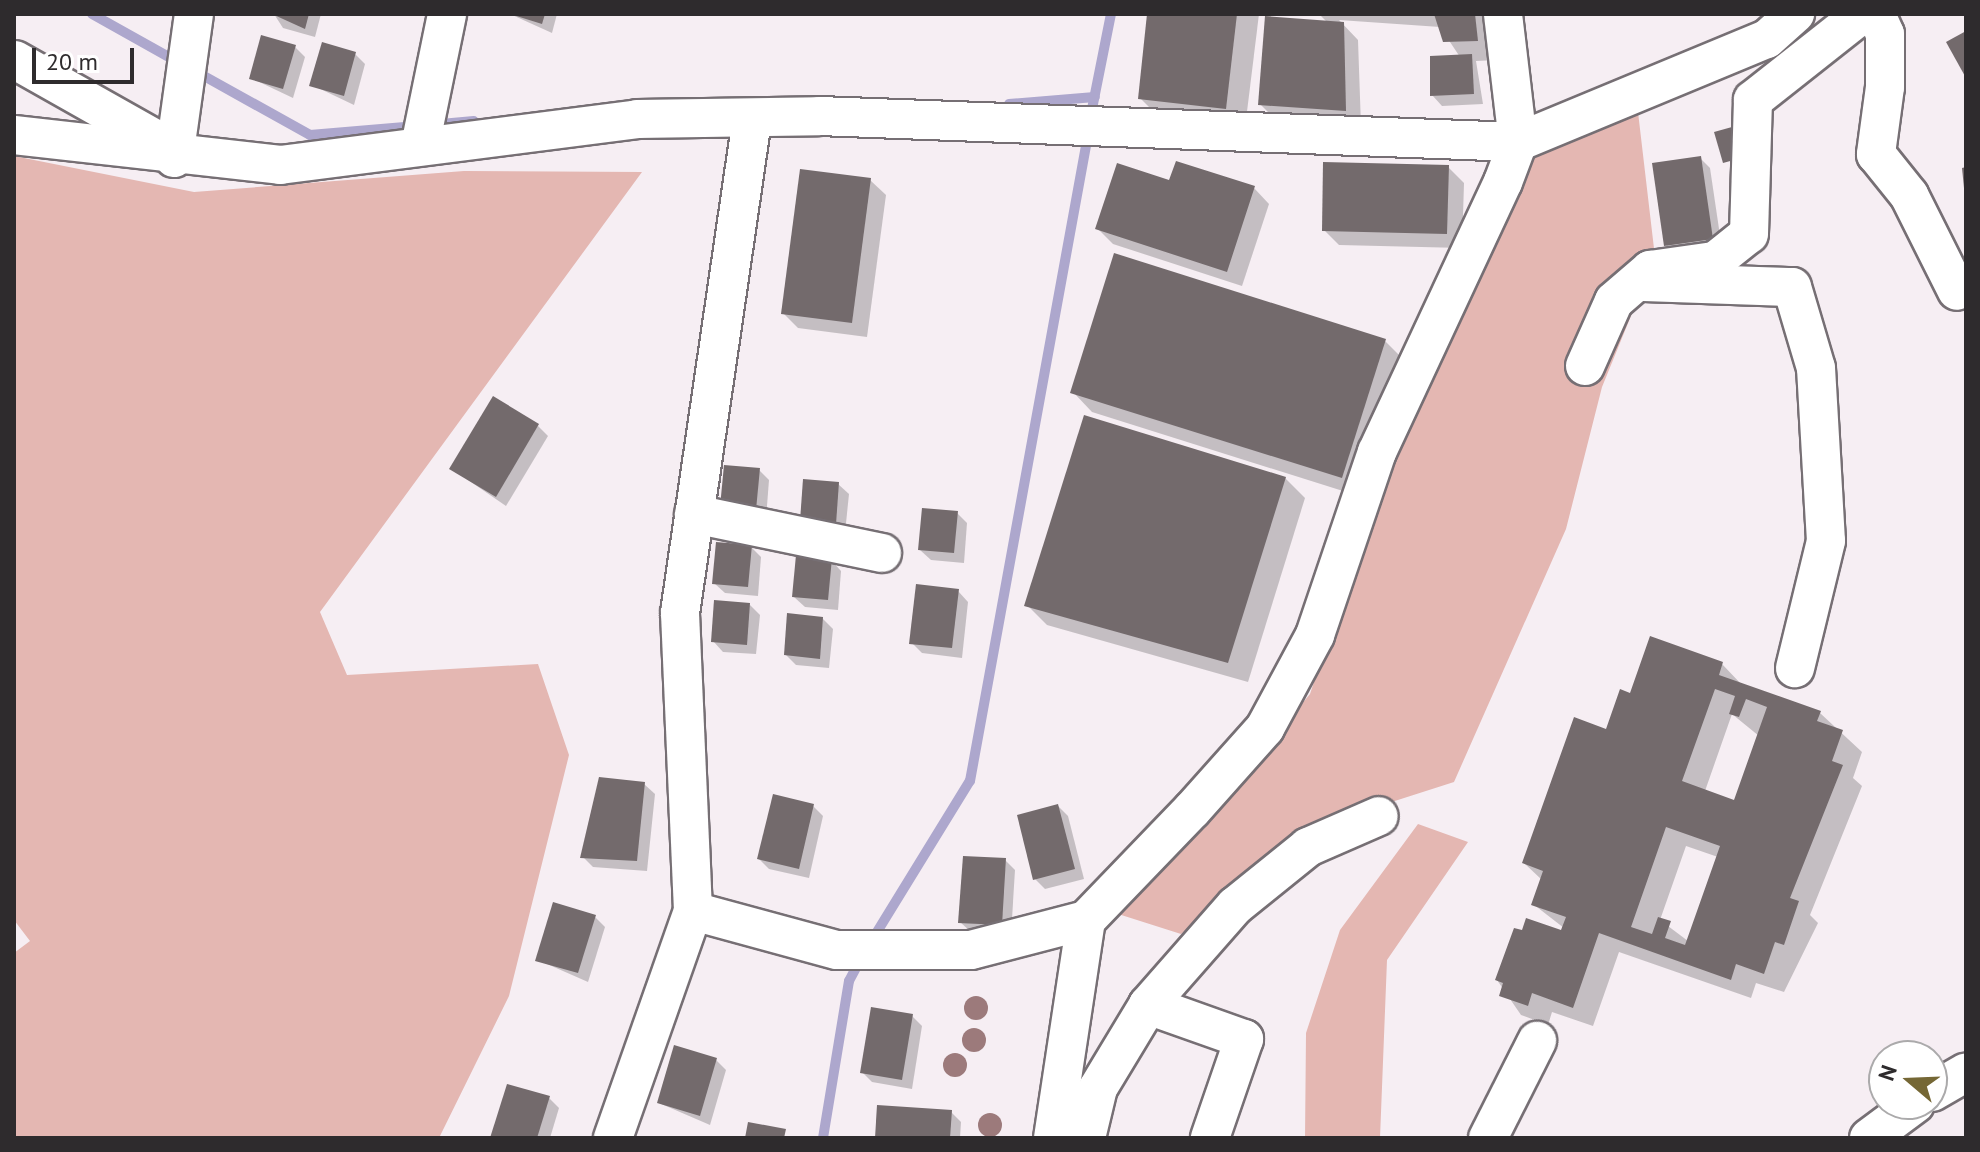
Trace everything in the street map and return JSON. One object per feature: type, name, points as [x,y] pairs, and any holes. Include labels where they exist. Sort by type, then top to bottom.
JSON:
[{"type":"street","points":[[421,145],[447,14]]},
{"type":"street","points":[[693,911],[842,950],[971,950],[1086,920],[1265,728],[1315,635],[1377,452],[1518,142],[1503,14]]},
{"type":"street","points":[[14,135],[280,165],[637,119],[1066,127],[1518,142],[1740,51],[1795,14]]},
{"type":"street","points":[[1585,366],[1614,301],[1641,282],[1650,270],[1715,261],[1749,234],[1753,100],[1862,14]]},
{"type":"street","points":[[1876,14],[1885,34],[1885,87],[1876,154],[1909,195],[1957,291]]},
{"type":"street","points":[[174,154],[191,28]]},
{"type":"street","points":[[15,60],[174,154]]},
{"type":"street","points":[[613,1138],[693,911],[680,613],[752,119]]},
{"type":"street","points":[[1641,282],[1792,287],[1816,368],[1826,541],[1795,668]]},
{"type":"street","points":[[694,514],[882,553]]},
{"type":"street","points":[[1086,1138],[1098,1088],[1148,1005],[1235,906],[1296,856],[1379,816]]},
{"type":"street","points":[[1053,1138],[1086,920]]},
{"type":"street","points":[[1148,1005],[1244,1039],[1210,1138]]},
{"type":"street","points":[[1488,1138],[1537,1041]]},
{"type":"street","points":[[1948,1083],[1966,1072]]},
{"type":"street","points":[[1869,1138],[1893,1120]]},
{"type":"shaded area","points":[[1638,112],[1655,257],[1602,387],[1566,529],[1454,782],[1323,824],[1181,934],[1115,913],[1194,835],[1310,694],[1390,453],[1528,154]]},
{"type":"shaded area","points":[[14,156],[194,192],[464,171],[642,172],[320,612],[347,675],[538,664],[569,755],[509,996],[439,1138],[14,1138],[14,953],[30,941],[14,920]]},
{"type":"shaded area","points":[[1418,824],[1468,842],[1387,960],[1380,1138],[1305,1138],[1306,1033],[1340,930]]},
{"type":"building","points":[[272,14],[309,14],[305,29]]},
{"type":"building","points":[[510,14],[545,14],[542,24]]},
{"type":"building","points":[[1147,14],[1237,14],[1226,109],[1138,99]]},
{"type":"building","points":[[1434,14],[1475,14],[1478,41],[1443,42]]},
{"type":"building","points":[[1265,16],[1344,22],[1346,111],[1258,105]]},
{"type":"building","points":[[1966,31],[1966,78],[1946,42]]},
{"type":"building","points":[[261,35],[296,45],[283,89],[249,79]]},
{"type":"building","points":[[322,42],[356,52],[344,96],[309,86]]},
{"type":"building","points":[[1472,54],[1474,94],[1430,96],[1430,56]]},
{"type":"building","points":[[1732,127],[1741,158],[1723,163],[1714,132]]},
{"type":"building","points":[[1701,156],[1713,239],[1664,246],[1652,163]]},
{"type":"building","points":[[1176,161],[1255,186],[1227,272],[1095,229],[1117,163],[1169,180]]},
{"type":"building","points":[[1323,162],[1449,165],[1447,234],[1322,231]]},
{"type":"building","points":[[1966,167],[1966,187],[1964,188],[1962,168]]},
{"type":"building","points":[[800,169],[871,178],[852,323],[781,314]]},
{"type":"building","points":[[1114,253],[1386,339],[1342,478],[1070,393]]},
{"type":"building","points":[[493,396],[539,424],[496,497],[449,469]]},
{"type":"building","points":[[1084,415],[1286,477],[1228,663],[1024,606]]},
{"type":"building","points":[[724,465],[760,468],[756,510],[720,507]]},
{"type":"building","points":[[803,479],[839,482],[836,524],[800,521]]},
{"type":"building","points":[[922,508],[958,511],[954,553],[918,550]]},
{"type":"building","points":[[716,542],[752,545],[748,587],[712,584]]},
{"type":"building","points":[[796,555],[832,558],[828,600],[792,597]]},
{"type":"building","points":[[916,584],[959,589],[952,648],[909,644]]},
{"type":"building","points":[[714,600],[750,603],[747,645],[711,642]]},
{"type":"building","points":[[787,613],[823,617],[820,659],[784,655]]},
{"type":"building","points":[[1650,636],[1723,662],[1719,675],[1821,711],[1817,721],[1843,730],[1832,761],[1843,765],[1790,898],[1799,901],[1784,945],[1775,942],[1764,974],[1736,964],[1731,980],[1599,933],[1573,1008],[1532,993],[1528,1006],[1499,996],[1503,983],[1495,980],[1514,928],[1522,930],[1526,918],[1561,930],[1566,917],[1531,905],[1543,871],[1522,863],[1574,717],[1606,729],[1620,689],[1630,693]],"holes":[[[1715,689],[1735,696],[1729,714],[1739,717],[1746,699],[1767,707],[1734,800],[1682,781]],[[1666,827],[1720,846],[1685,945],[1665,938],[1671,921],[1658,917],[1652,934],[1631,927]]]},
{"type":"building","points":[[599,777],[645,782],[637,861],[580,858]]},
{"type":"building","points":[[773,794],[814,804],[799,869],[757,859]]},
{"type":"building","points":[[1058,804],[1075,869],[1033,880],[1017,815]]},
{"type":"building","points":[[963,856],[1006,858],[1002,925],[958,923]]},
{"type":"building","points":[[553,902],[596,915],[578,973],[535,961]]},
{"type":"building","points":[[871,1007],[913,1014],[902,1080],[860,1073]]},
{"type":"building","points":[[674,1045],[717,1058],[700,1116],[657,1103]]},
{"type":"building","points":[[507,1084],[550,1096],[537,1138],[490,1138]]},
{"type":"building","points":[[877,1105],[952,1110],[950,1138],[875,1138]]},
{"type":"building","points":[[748,1122],[786,1129],[784,1138],[745,1138]]},
{"type":"waterway","points":[[92,14],[178,62]]},
{"type":"waterway","points":[[1090,119],[1111,14]]},
{"type":"waterway","points":[[195,71],[310,135],[414,126]]},
{"type":"waterway","points":[[1009,104],[1095,97]]},
{"type":"waterway","points":[[430,125],[474,121]]},
{"type":"waterway","points":[[872,940],[970,781],[1088,135]]},
{"type":"waterway","points":[[823,1138],[849,981],[862,957]]}]
